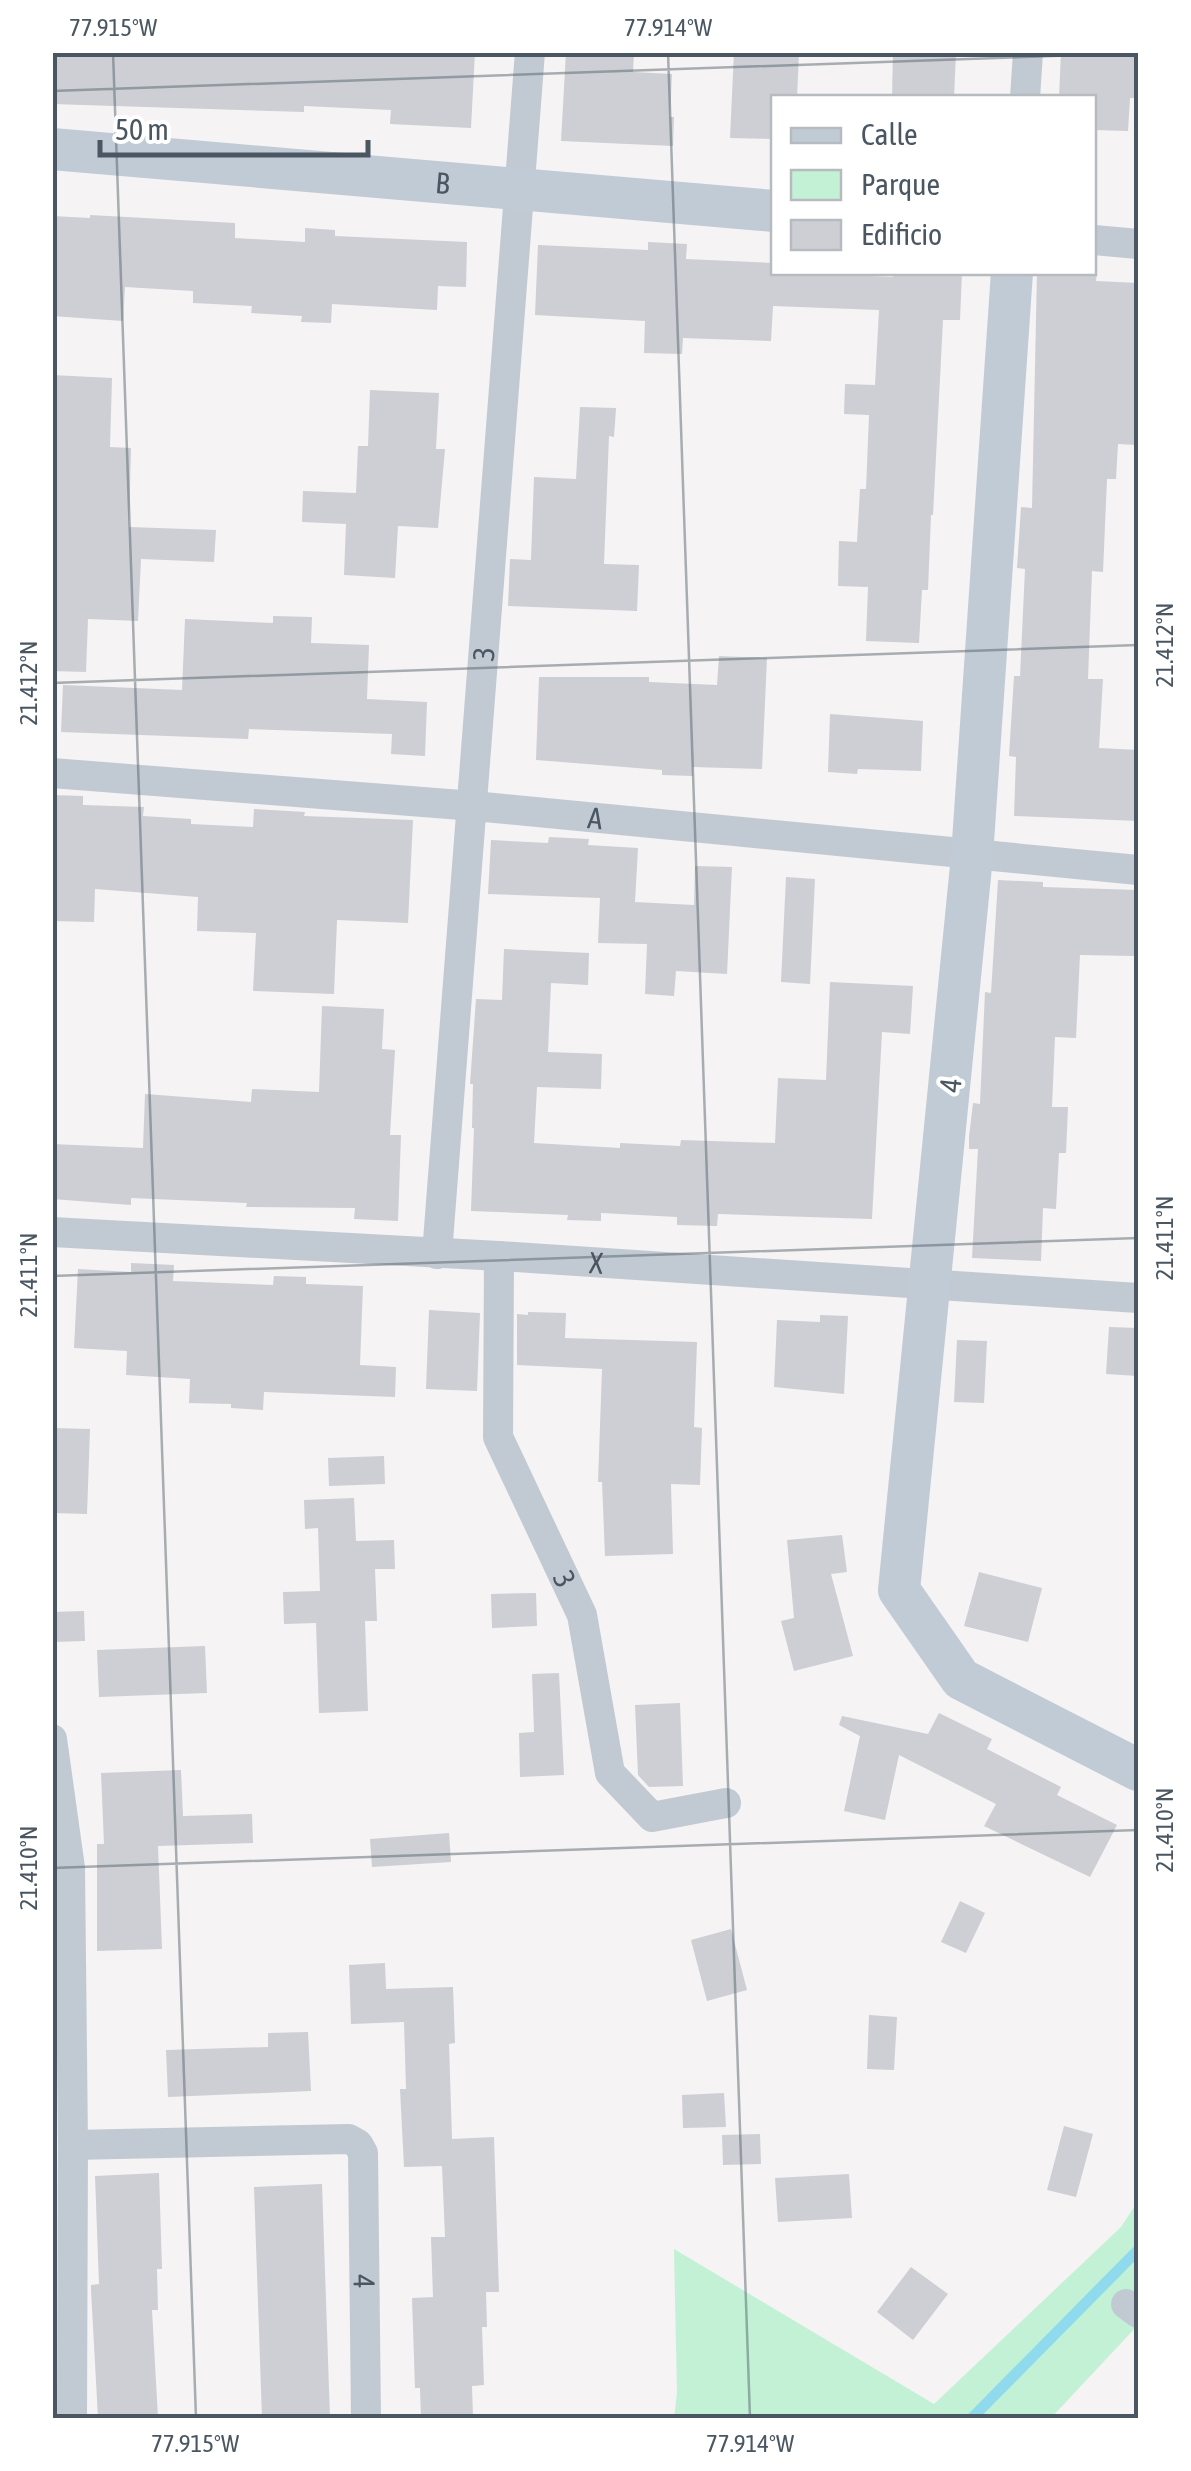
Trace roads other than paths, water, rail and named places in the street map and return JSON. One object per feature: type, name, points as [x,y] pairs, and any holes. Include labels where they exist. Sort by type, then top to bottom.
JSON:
[{"type":"street","name":"3","points":[[437,1254],[530,52]]},
{"type":"street","points":[[1025,95],[1028,52]]},
{"type":"street","name":"B","points":[[52,149],[771,211]]},
{"type":"street","points":[[1096,240],[1138,244]]},
{"type":"street","name":"4","points":[[1012,275],[972,856],[899,1590],[961,1678],[1138,1770]]},
{"type":"street","name":"A","points":[[52,773],[474,806],[1138,870]]},
{"type":"street","name":"X","points":[[52,1232],[499,1256],[1138,1298]]},
{"type":"street","name":"3","points":[[499,1256],[498,1437],[582,1616],[610,1773],[652,1817],[726,1803]]},
{"type":"street","points":[[52,1739],[74,2145],[72,2418]]},
{"type":"street","name":"4","points":[[74,2145],[350,2140],[358,2144],[363,2153],[366,2418]]},
{"type":"waterway","points":[[972,2418],[1138,2250]]}]
